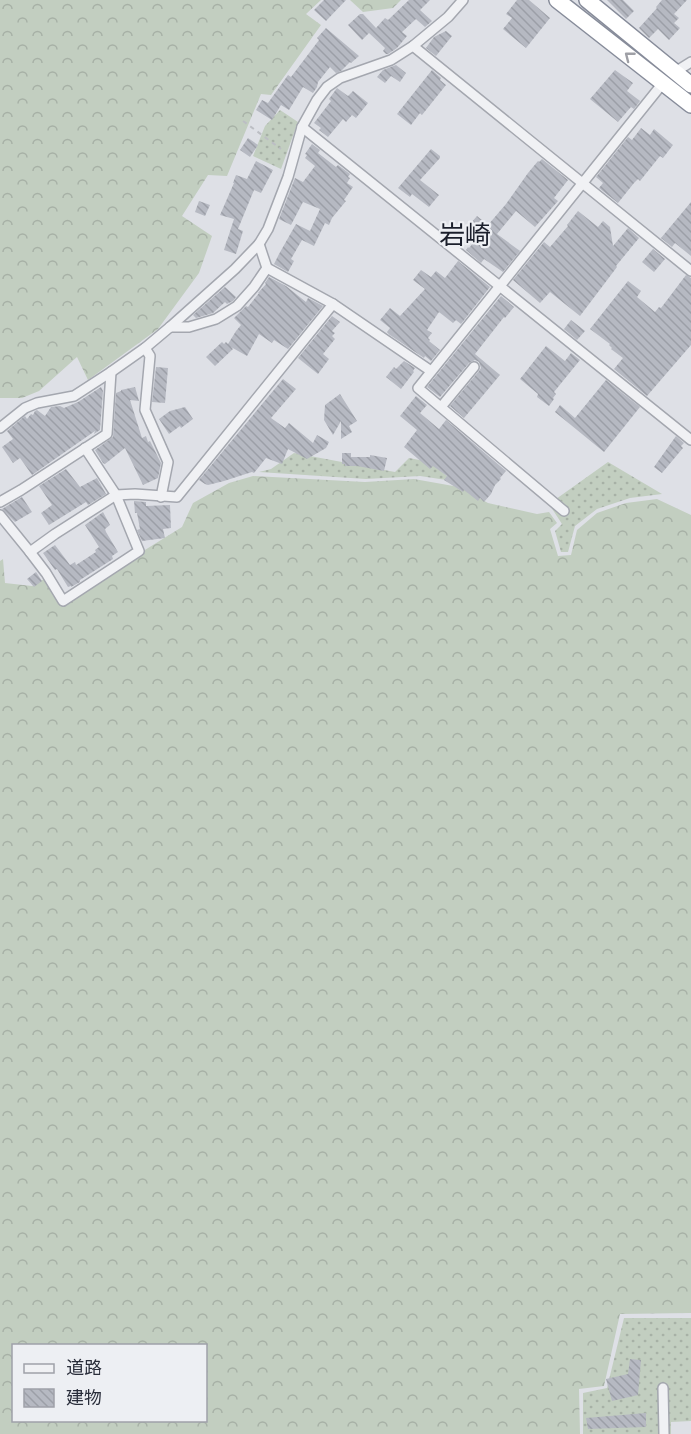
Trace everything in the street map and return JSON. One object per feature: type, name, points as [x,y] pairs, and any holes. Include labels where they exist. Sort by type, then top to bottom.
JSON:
[{"type":"highway","points":[[557,0],[691,105]]},
{"type":"highway","points":[[587,0],[691,85]]},
{"type":"street","points":[[2,423],[25,408],[38,403],[74,396],[111,372],[145,348],[235,268],[259,244],[268,229],[288,177],[302,127],[327,87],[340,78],[391,60],[448,17],[463,0]]},
{"type":"street","points":[[412,46],[691,271]]},
{"type":"street","points":[[675,72],[691,62]]},
{"type":"street","points":[[564,511],[418,388],[663,83]]},
{"type":"street","points":[[302,127],[691,440]]},
{"type":"street","points":[[259,244],[267,268],[333,304],[432,371]]},
{"type":"street","points":[[170,327],[189,327],[216,318],[237,306],[267,268]]},
{"type":"street","points":[[30,552],[116,495],[177,497],[333,304]]},
{"type":"street","points":[[145,348],[150,356],[145,410],[168,462],[161,497]]},
{"type":"street","points":[[441,407],[474,367]]},
{"type":"street","points":[[0,502],[107,434],[111,372]]},
{"type":"street","points":[[0,515],[46,573],[63,601],[139,551],[116,495],[85,448]]},
{"type":"street","points":[[663,1388],[664,1434]]},
{"type":"path","points":[[243,121],[281,149]]},
{"type":"green space","points":[[0,0],[321,0],[306,14],[321,25],[271,95],[261,94],[227,176],[208,175],[182,216],[212,236],[199,273],[158,329],[88,380],[77,357],[39,391],[22,398],[0,398]]},
{"type":"green space","points":[[350,0],[401,0],[393,8],[363,12]]},
{"type":"green space","points":[[280,110],[298,122],[281,169],[253,156],[265,126]]},
{"type":"green space","points":[[294,453],[395,472],[409,458],[430,462],[453,481],[420,476],[366,479],[259,472],[271,469]]},
{"type":"green space","points":[[608,462],[662,494],[630,498],[597,509],[575,526],[568,552],[561,552],[555,531],[562,524],[549,504]]},
{"type":"green space","points":[[253,476],[365,482],[414,479],[459,487],[488,503],[537,514],[549,512],[557,523],[550,529],[558,556],[571,555],[577,530],[597,513],[626,503],[657,499],[691,515],[691,1313],[620,1314],[604,1386],[579,1389],[580,1434],[0,1434],[0,561],[3,559],[5,583],[32,586],[44,579],[61,602],[182,527],[193,503],[229,483]]},
{"type":"green space","points":[[624,1318],[691,1318],[691,1421],[671,1422],[671,1434],[583,1434],[583,1393],[607,1388]]},
{"type":"building","points":[[324,0],[346,0],[326,21],[314,10]]},
{"type":"building","points":[[409,0],[430,0],[420,10],[432,21],[425,27],[416,19],[402,32],[407,36],[397,48],[388,54],[383,51],[385,48],[369,33],[362,40],[348,25],[363,14],[376,28],[385,18],[388,20]]},
{"type":"building","points":[[517,0],[529,0],[550,18],[526,48],[503,29],[512,18],[506,14]]},
{"type":"building","points":[[607,0],[623,0],[634,11],[626,19]]},
{"type":"building","points":[[662,0],[687,0],[674,14],[679,18],[674,23],[680,28],[669,40],[658,29],[649,38],[639,28]]},
{"type":"building","points":[[326,28],[359,56],[336,73],[330,67],[318,82],[313,93],[303,87],[289,110],[281,105],[272,120],[256,110],[262,100],[268,103],[288,75],[291,77]]},
{"type":"building","points":[[446,31],[452,36],[436,56],[426,48],[434,37]]},
{"type":"building","points":[[396,65],[406,73],[400,82],[391,76],[385,83],[377,77],[383,70]]},
{"type":"building","points":[[432,70],[446,85],[411,125],[397,114]]},
{"type":"building","points":[[615,70],[633,83],[627,91],[640,101],[634,109],[631,107],[618,122],[590,99]]},
{"type":"building","points":[[337,88],[348,96],[353,91],[368,103],[356,118],[352,115],[346,122],[343,119],[328,137],[314,123],[331,101],[329,99]]},
{"type":"building","points":[[641,128],[650,135],[654,129],[673,145],[663,158],[660,156],[640,181],[638,179],[634,183],[618,203],[599,188],[603,183],[596,177],[628,137],[632,140]]},
{"type":"building","points":[[248,138],[258,145],[250,157],[240,150]]},
{"type":"building","points":[[312,144],[320,150],[318,153],[336,167],[338,165],[350,174],[347,183],[353,187],[329,225],[325,223],[314,246],[302,240],[291,259],[294,261],[288,272],[274,264],[279,254],[296,224],[310,231],[320,209],[303,202],[291,225],[279,219],[295,178],[303,182],[315,166],[305,158]]},
{"type":"building","points":[[431,149],[440,158],[420,180],[439,195],[429,207],[412,194],[410,197],[398,188]]},
{"type":"building","points":[[542,159],[568,180],[554,198],[558,201],[535,227],[516,211],[497,234],[520,251],[503,272],[484,259],[481,263],[466,250],[482,232],[471,223],[477,216],[488,225],[528,173]]},
{"type":"building","points":[[256,161],[273,170],[261,193],[254,190],[238,229],[243,231],[236,254],[224,250],[234,219],[220,215],[236,175],[247,179]]},
{"type":"building","points":[[199,201],[210,205],[205,216],[195,212]]},
{"type":"building","points":[[691,202],[691,256],[675,243],[672,247],[661,238]]},
{"type":"building","points":[[578,211],[598,227],[603,221],[610,227],[613,246],[628,228],[639,238],[580,316],[550,292],[540,303],[513,280],[544,242],[550,247]]},
{"type":"building","points":[[653,249],[665,259],[654,272],[642,262]]},
{"type":"building","points":[[458,261],[490,287],[461,324],[456,320],[453,323],[439,312],[427,330],[432,333],[428,338],[429,341],[440,350],[431,361],[390,335],[387,332],[390,328],[380,320],[390,308],[400,316],[425,289],[413,280],[421,270],[431,277],[436,271],[445,278]]},
{"type":"building","points":[[686,275],[691,278],[691,345],[647,396],[614,369],[623,358],[611,349],[610,344],[590,329],[628,281],[641,291],[637,297],[655,312],[659,307],[661,308]]},
{"type":"building","points":[[269,277],[286,286],[306,302],[308,298],[323,306],[288,349],[274,340],[272,343],[259,334],[247,356],[231,347],[233,349],[215,366],[206,357],[222,342],[228,344],[241,325],[234,318],[246,306],[248,307]]},
{"type":"building","points":[[225,287],[236,297],[233,301],[227,304],[225,302],[213,313],[196,318],[193,315]]},
{"type":"building","points":[[501,296],[514,307],[475,354],[500,375],[464,418],[450,406],[481,368],[479,362],[475,360],[469,363],[440,397],[427,387]]},
{"type":"building","points":[[332,316],[340,322],[332,331],[335,333],[332,336],[335,339],[323,354],[329,359],[318,374],[298,358]]},
{"type":"building","points":[[571,320],[585,331],[577,340],[564,329]]},
{"type":"building","points":[[546,346],[565,361],[571,353],[580,360],[554,392],[556,394],[549,406],[520,379]]},
{"type":"building","points":[[404,361],[415,368],[401,389],[386,377],[394,367],[396,369]]},
{"type":"building","points":[[156,367],[168,368],[165,403],[152,402]]},
{"type":"building","points":[[283,379],[296,389],[271,418],[285,428],[289,423],[313,443],[317,435],[329,442],[326,448],[307,459],[288,449],[282,464],[266,458],[254,473],[208,485],[199,480]]},
{"type":"building","points":[[606,380],[640,407],[604,452],[555,412],[560,405],[575,418]]},
{"type":"building","points":[[101,387],[103,391],[100,430],[94,434],[95,431],[32,475],[20,458],[13,463],[2,447],[13,439],[7,431],[25,416],[27,419],[37,410],[45,416],[51,407],[64,408]]},
{"type":"building","points":[[135,387],[139,401],[130,400],[142,438],[146,436],[148,442],[150,441],[161,463],[158,478],[143,485],[125,448],[105,464],[95,450],[113,437],[116,393]]},
{"type":"building","points":[[340,394],[357,421],[349,426],[352,432],[341,439],[341,421],[333,435],[324,420],[325,405]]},
{"type":"building","points":[[416,396],[427,405],[420,413],[439,429],[446,420],[506,471],[484,502],[480,498],[478,501],[464,490],[463,492],[444,480],[447,476],[433,466],[430,469],[404,447],[417,430],[400,416]]},
{"type":"building","points":[[185,407],[193,419],[169,434],[159,419],[170,411]]},
{"type":"building","points":[[676,436],[684,443],[681,446],[683,448],[662,473],[654,467]]},
{"type":"building","points":[[342,453],[351,453],[351,457],[370,457],[370,455],[387,458],[384,471],[345,466],[342,464]]},
{"type":"building","points":[[66,469],[80,487],[97,478],[106,494],[88,505],[86,502],[49,525],[41,513],[52,505],[39,486]]},
{"type":"building","points":[[22,497],[32,512],[15,522],[2,509]]},
{"type":"building","points":[[134,501],[146,502],[146,506],[170,505],[171,528],[163,529],[165,538],[142,541],[137,530],[140,529]]},
{"type":"building","points":[[103,512],[110,525],[105,529],[106,532],[118,552],[112,556],[113,559],[80,582],[68,587],[57,569],[55,570],[43,553],[55,545],[70,565],[75,562],[76,565],[96,552],[95,550],[99,547],[85,525]]},
{"type":"building","points":[[36,572],[42,581],[34,587],[27,579]]},
{"type":"building","points":[[630,1359],[641,1360],[638,1395],[612,1401],[606,1379],[628,1374]]},
{"type":"building","points":[[646,1413],[646,1427],[588,1429],[586,1418]]},
{"type":"district","name":"岩崎","points":[[465,235]]}]
